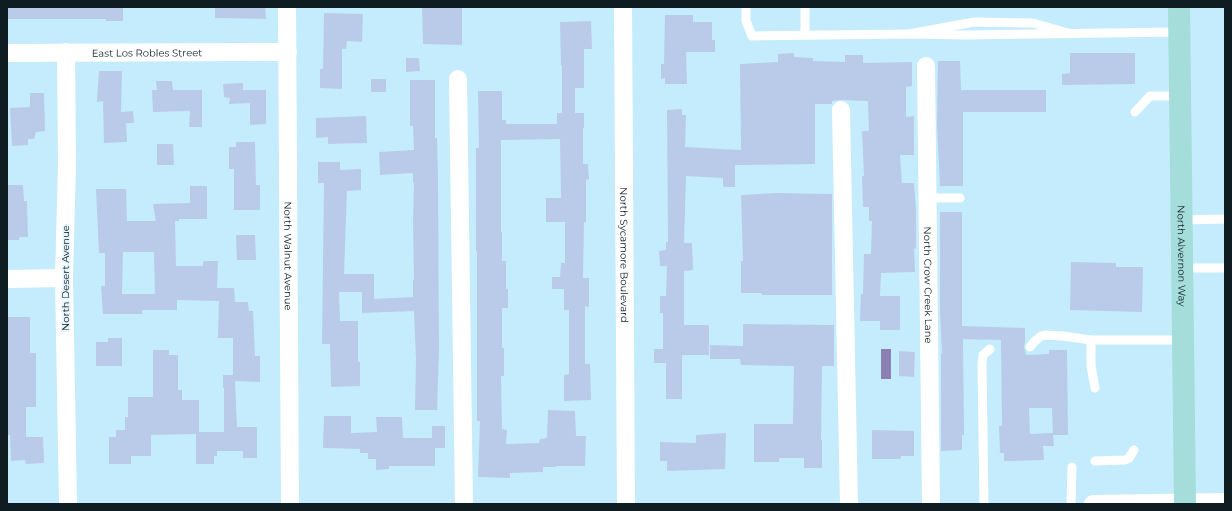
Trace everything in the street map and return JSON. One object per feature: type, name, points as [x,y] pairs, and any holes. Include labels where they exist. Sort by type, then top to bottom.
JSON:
[{"type":"main road","name":"North Alvernon Way","points":[[1179,7],[1185,503]]},
{"type":"street","name":"North Walnut Avenue","points":[[287,7],[290,504]]},
{"type":"street","name":"North Sycamore Boulevard","points":[[623,7],[626,504]]},
{"type":"street","name":"North Desert Avenue","points":[[66,52],[67,165],[64,278],[68,504]]},
{"type":"street","name":"East Los Robles Street","points":[[7,53],[288,52]]},
{"type":"street","name":"North Crow Creek Lane","points":[[926,66],[931,504]]},
{"type":"street","points":[[458,79],[464,504]]},
{"type":"street","points":[[841,110],[849,504]]},
{"type":"street","points":[[7,279],[64,278]]},
{"type":"street","points":[[1093,504],[1225,502]]},
{"type":"lane","points":[[746,7],[746,21],[752,36],[1180,32]]},
{"type":"lane","points":[[805,7],[805,35]]},
{"type":"lane","points":[[909,34],[974,22],[1033,23],[1068,33]]},
{"type":"lane","points":[[1135,112],[1150,96],[1180,96]]},
{"type":"lane","points":[[927,198],[960,198]]},
{"type":"lane","points":[[1182,220],[1225,219]]},
{"type":"lane","points":[[1182,268],[1225,268]]},
{"type":"lane","points":[[1030,347],[1038,339],[1045,335],[1091,340],[1183,340]]},
{"type":"lane","points":[[1091,340],[1091,366],[1094,388]]},
{"type":"lane","points":[[984,504],[982,364],[983,355],[990,349]]},
{"type":"lane","points":[[1095,461],[1125,460],[1130,458],[1134,450]]},
{"type":"lane","points":[[1072,468],[1072,504]]},
{"type":"shaded area","points":[[881,349],[891,349],[891,379],[881,379]]},
{"type":"building","points":[[8,7],[123,7],[123,21],[106,21],[106,19],[8,19]]},
{"type":"building","points":[[215,7],[265,7],[266,19],[215,18]]},
{"type":"building","points":[[422,7],[462,7],[462,45],[423,44]]},
{"type":"building","points":[[324,13],[363,14],[362,42],[347,41],[346,49],[342,49],[342,89],[320,88],[320,69],[323,69]]},
{"type":"building","points":[[665,15],[693,15],[693,22],[712,22],[712,40],[715,40],[715,52],[686,52],[687,84],[665,84],[665,78],[661,79],[661,64],[664,64]]},
{"type":"building","points":[[591,21],[592,49],[584,49],[584,88],[575,88],[575,113],[584,113],[583,164],[588,164],[589,179],[586,180],[586,222],[584,222],[583,278],[589,278],[589,307],[585,306],[585,364],[590,364],[591,400],[564,401],[564,375],[569,374],[569,310],[564,310],[564,289],[552,289],[552,277],[560,277],[561,263],[565,263],[565,222],[546,222],[546,198],[561,198],[560,139],[501,140],[502,261],[506,261],[506,289],[508,289],[508,308],[502,308],[504,376],[501,376],[502,429],[507,430],[506,444],[539,443],[540,439],[547,438],[548,410],[575,411],[576,436],[586,436],[585,466],[543,467],[543,472],[510,473],[510,478],[478,477],[480,421],[477,421],[476,148],[479,148],[478,91],[502,91],[502,120],[506,120],[506,124],[557,124],[557,113],[562,113],[560,22]]},
{"type":"building","points":[[794,53],[794,57],[813,58],[813,61],[845,62],[845,55],[863,55],[863,63],[912,62],[912,86],[906,87],[906,117],[914,116],[914,155],[900,155],[902,183],[914,183],[916,211],[916,249],[914,248],[915,272],[881,273],[880,296],[900,296],[900,330],[880,330],[880,321],[860,321],[861,294],[863,294],[864,254],[871,254],[872,221],[869,221],[869,207],[863,207],[862,176],[864,176],[862,131],[869,131],[868,101],[840,100],[832,101],[832,104],[815,104],[815,164],[735,165],[735,187],[723,187],[723,178],[686,176],[684,243],[692,243],[693,270],[684,271],[684,325],[709,325],[709,355],[682,355],[682,399],[666,399],[666,363],[654,363],[654,349],[663,349],[663,313],[660,313],[660,296],[666,296],[667,266],[660,266],[659,251],[666,250],[666,242],[668,242],[667,110],[682,109],[682,115],[686,115],[685,147],[741,150],[740,64],[778,62],[778,54]]},
{"type":"building","points":[[1070,53],[1135,53],[1135,84],[1062,85],[1062,74],[1070,73]]},
{"type":"building","points":[[406,58],[419,58],[420,71],[406,72]]},
{"type":"building","points":[[938,61],[960,61],[961,90],[1046,90],[1046,112],[963,112],[963,186],[940,186],[937,125]]},
{"type":"building","points":[[99,71],[122,71],[121,112],[133,111],[134,123],[126,123],[127,142],[104,143],[103,101],[97,102]]},
{"type":"building","points":[[371,79],[386,79],[386,92],[371,92]]},
{"type":"building","points":[[410,80],[435,80],[435,138],[437,138],[438,180],[439,351],[437,410],[415,410],[416,360],[414,311],[362,313],[362,292],[339,292],[340,321],[358,321],[358,362],[360,362],[360,386],[331,387],[330,344],[322,344],[324,183],[318,183],[318,162],[340,162],[340,170],[361,169],[361,190],[347,191],[344,274],[374,274],[374,299],[413,297],[413,173],[380,175],[379,152],[414,150],[413,126],[410,126]]},
{"type":"building","points":[[156,81],[172,81],[173,90],[202,90],[202,127],[189,127],[190,111],[153,112],[152,90],[157,90]]},
{"type":"building","points":[[243,83],[243,90],[266,90],[266,124],[250,125],[250,103],[229,104],[230,98],[224,97],[223,84]]},
{"type":"building","points":[[30,93],[44,93],[45,131],[36,132],[34,139],[28,139],[28,145],[12,146],[10,108],[30,107]]},
{"type":"building","points":[[366,116],[367,143],[328,144],[328,137],[316,138],[316,118]]},
{"type":"building","points":[[236,142],[255,142],[256,185],[260,185],[260,210],[234,210],[234,169],[229,169],[229,147],[236,147]]},
{"type":"building","points":[[157,144],[173,144],[174,165],[157,165]]},
{"type":"building","points":[[7,185],[23,185],[24,201],[27,201],[28,237],[19,237],[19,240],[7,240]]},
{"type":"building","points":[[190,186],[207,186],[207,219],[179,219],[179,221],[175,221],[176,266],[203,266],[203,261],[218,261],[217,288],[234,288],[235,302],[248,302],[249,311],[253,311],[255,356],[260,356],[260,382],[235,381],[237,427],[257,427],[257,458],[243,458],[243,451],[217,451],[217,456],[214,456],[214,464],[196,464],[196,434],[151,435],[151,456],[131,456],[131,464],[109,464],[109,437],[116,437],[116,430],[125,430],[125,417],[128,417],[128,397],[153,397],[153,350],[169,350],[169,355],[178,355],[178,390],[182,390],[182,400],[199,400],[199,432],[224,432],[223,375],[233,375],[233,338],[218,338],[219,301],[177,300],[177,310],[142,310],[142,314],[103,314],[101,286],[105,286],[105,253],[99,253],[96,189],[126,189],[127,221],[156,221],[153,204],[190,203]],"holes":[[[123,252],[154,252],[155,294],[122,294]]]},
{"type":"building","points":[[777,193],[832,194],[832,295],[762,295],[761,293],[741,293],[741,261],[743,261],[741,195]]},
{"type":"building","points":[[940,212],[962,212],[962,326],[1025,328],[1024,346],[1026,355],[1049,354],[1049,350],[1067,350],[1068,435],[1053,435],[1054,446],[1043,446],[1044,460],[1004,461],[1004,453],[1000,453],[999,426],[1002,426],[1001,340],[963,339],[964,435],[962,435],[962,450],[941,451],[941,353],[942,354],[940,313]],"holes":[[[1029,408],[1052,408],[1053,433],[1030,434]]]},
{"type":"building","points":[[236,235],[255,235],[256,260],[237,260]]},
{"type":"building","points":[[1071,262],[1116,263],[1116,267],[1143,267],[1142,312],[1070,310]]},
{"type":"building","points":[[7,317],[30,317],[30,353],[36,353],[36,407],[26,407],[26,437],[43,437],[44,463],[26,464],[25,460],[11,461],[10,435],[7,435]]},
{"type":"building","points":[[743,324],[834,325],[834,366],[822,366],[822,468],[804,468],[804,458],[779,458],[779,462],[754,462],[754,424],[793,424],[794,366],[741,365],[740,359],[710,359],[710,345],[743,346]]},
{"type":"building","points":[[108,338],[122,338],[122,366],[96,366],[96,342],[108,342]]},
{"type":"building","points":[[899,351],[915,352],[914,377],[899,376]]},
{"type":"building","points":[[324,416],[351,416],[351,433],[377,432],[376,417],[402,417],[403,438],[432,438],[432,426],[445,426],[445,448],[435,448],[435,466],[389,466],[389,469],[376,470],[376,459],[368,459],[368,453],[360,453],[360,449],[323,448]]},
{"type":"building","points":[[872,430],[914,431],[914,456],[901,456],[901,459],[872,459]]},
{"type":"building","points":[[726,433],[725,469],[667,471],[667,461],[660,461],[660,442],[696,443],[696,435]]}]
